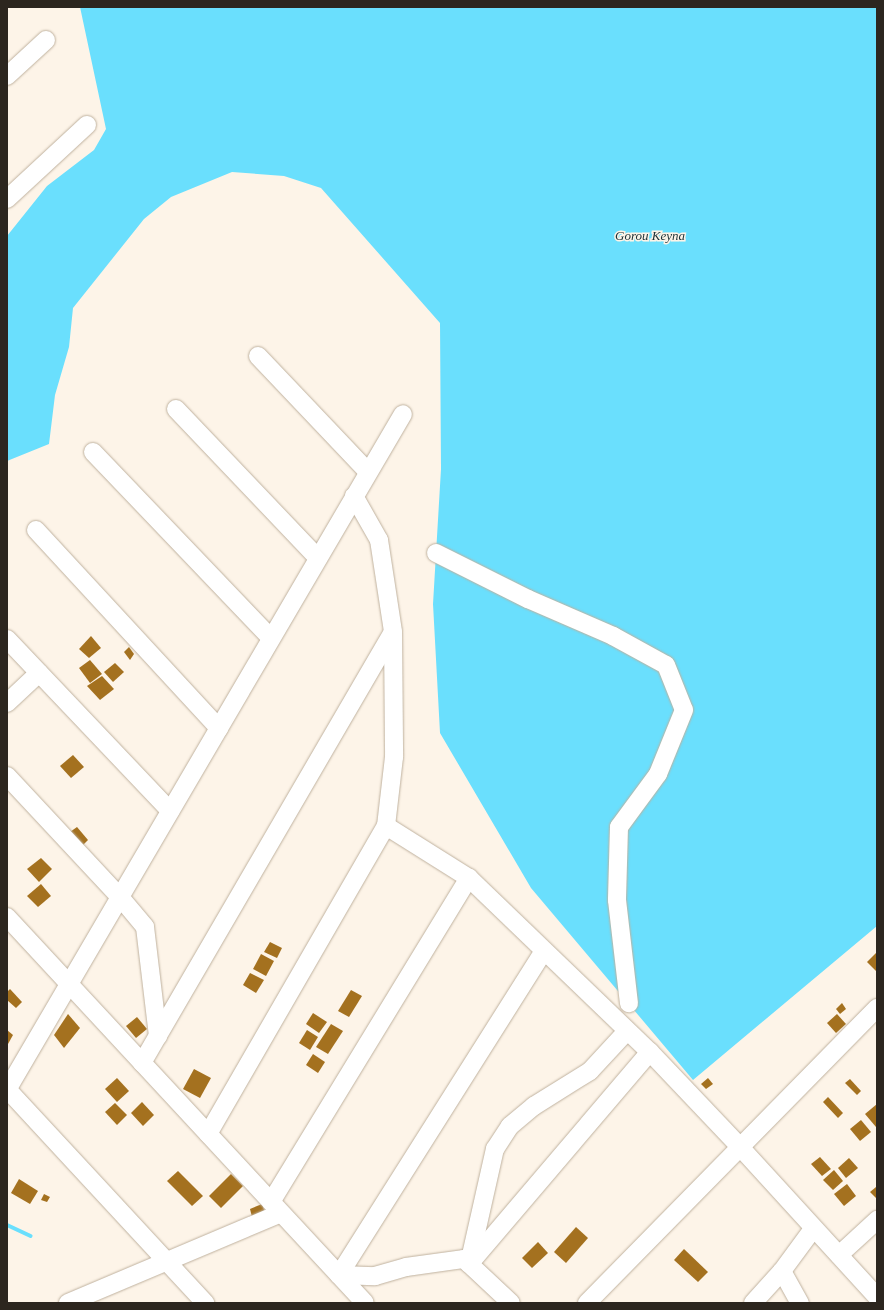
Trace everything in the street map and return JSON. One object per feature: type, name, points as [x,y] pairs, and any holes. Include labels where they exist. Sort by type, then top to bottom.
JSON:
[{"type":"street","points":[[7,76],[46,40]]},
{"type":"street","points":[[7,199],[87,125]]},
{"type":"street","points":[[258,356],[368,472]]},
{"type":"street","points":[[176,409],[318,558]]},
{"type":"street","points":[[205,1303],[7,1089],[402,414]]},
{"type":"street","points":[[93,452],[271,638]]},
{"type":"street","points":[[208,1134],[386,826],[394,757],[393,632],[379,540],[354,496]]},
{"type":"street","points":[[36,530],[219,728]]},
{"type":"street","points":[[436,553],[528,600],[613,636],[666,665],[684,710],[658,774],[618,827],[617,900],[629,1004]]},
{"type":"street","points":[[142,1063],[393,632]]},
{"type":"street","points":[[7,639],[170,811]]},
{"type":"street","points":[[7,703],[39,673]]},
{"type":"street","points":[[7,776],[120,897],[145,927],[158,1036]]},
{"type":"street","points":[[386,826],[469,878],[650,1052],[741,1148],[813,1229],[877,1297]]},
{"type":"street","points":[[68,1303],[276,1208],[469,878]]},
{"type":"street","points":[[7,917],[70,983],[142,1063],[365,1303]]},
{"type":"street","points":[[339,1275],[544,951]]},
{"type":"street","points":[[587,1303],[877,1008]]},
{"type":"street","points":[[469,1264],[495,1149],[510,1126],[534,1106],[590,1071],[627,1031]]},
{"type":"street","points":[[469,1264],[650,1052]]},
{"type":"street","points":[[839,1255],[877,1220]]},
{"type":"street","points":[[753,1303],[782,1271],[813,1229]]},
{"type":"street","points":[[339,1275],[375,1276],[406,1267],[464,1259],[511,1303]]},
{"type":"street","points":[[782,1271],[800,1303]]},
{"type":"water","name":"Gorou Keyna","points":[[80,7],[877,7],[877,926],[693,1080],[531,888],[440,733],[433,604],[441,469],[440,323],[321,188],[284,176],[232,172],[171,197],[144,219],[73,308],[69,347],[55,395],[49,444],[7,461],[7,236],[47,186],[94,150],[106,129]]},
{"type":"building","points":[[91,636],[101,648],[89,658],[79,649]]},
{"type":"building","points":[[129,647],[134,654],[130,660],[124,652]]},
{"type":"building","points":[[90,660],[102,674],[90,683],[79,668]]},
{"type":"building","points":[[115,663],[124,672],[113,682],[104,672]]},
{"type":"building","points":[[102,676],[114,689],[100,700],[87,686]]},
{"type":"building","points":[[73,755],[84,767],[71,778],[60,766]]},
{"type":"building","points":[[77,827],[88,840],[83,845],[70,832]]},
{"type":"building","points":[[41,858],[52,869],[39,882],[27,869]]},
{"type":"building","points":[[41,884],[51,896],[38,907],[27,896]]},
{"type":"building","points":[[270,942],[282,948],[277,958],[264,952]]},
{"type":"building","points":[[877,952],[877,972],[867,962]]},
{"type":"building","points":[[261,954],[274,961],[266,976],[253,969]]},
{"type":"building","points":[[250,973],[264,980],[256,993],[243,985]]},
{"type":"building","points":[[10,989],[22,1002],[16,1008],[7,1000],[7,992]]},
{"type":"building","points":[[351,990],[362,996],[349,1017],[338,1011]]},
{"type":"building","points":[[842,1003],[846,1009],[840,1014],[836,1009]]},
{"type":"building","points":[[313,1013],[327,1022],[319,1033],[306,1024]]},
{"type":"building","points":[[68,1014],[80,1028],[64,1048],[54,1035]]},
{"type":"building","points":[[837,1014],[846,1024],[836,1033],[827,1023]]},
{"type":"building","points":[[137,1017],[147,1029],[136,1038],[126,1026]]},
{"type":"building","points":[[331,1024],[343,1031],[328,1054],[316,1047]]},
{"type":"building","points":[[7,1030],[13,1035],[8,1044],[7,1043]]},
{"type":"building","points":[[307,1030],[318,1037],[310,1050],[299,1043]]},
{"type":"building","points":[[313,1054],[325,1062],[318,1073],[306,1065]]},
{"type":"building","points":[[194,1069],[211,1078],[200,1098],[183,1089]]},
{"type":"building","points":[[117,1078],[129,1091],[117,1102],[105,1089]]},
{"type":"building","points":[[708,1078],[713,1084],[706,1089],[701,1084]]},
{"type":"building","points":[[850,1079],[861,1091],[857,1095],[845,1083]]},
{"type":"building","points":[[828,1097],[843,1113],[838,1118],[823,1102]]},
{"type":"building","points":[[142,1102],[154,1115],[143,1126],[131,1113]]},
{"type":"building","points":[[115,1103],[127,1115],[117,1125],[105,1112]]},
{"type":"building","points":[[877,1104],[877,1126],[876,1127],[865,1114]]},
{"type":"building","points":[[861,1120],[871,1132],[860,1141],[850,1129]]},
{"type":"building","points":[[820,1157],[831,1169],[822,1176],[811,1164]]},
{"type":"building","points":[[849,1158],[858,1168],[846,1178],[838,1168]]},
{"type":"building","points":[[834,1170],[843,1181],[833,1190],[823,1180]]},
{"type":"building","points":[[178,1171],[203,1196],[192,1206],[167,1181]]},
{"type":"building","points":[[231,1174],[243,1186],[221,1208],[209,1196]]},
{"type":"building","points":[[19,1179],[38,1191],[30,1204],[11,1193]]},
{"type":"building","points":[[847,1184],[856,1196],[844,1206],[834,1194]]},
{"type":"building","points":[[876,1187],[877,1188],[877,1199],[870,1192]]},
{"type":"building","points":[[44,1194],[50,1197],[47,1202],[41,1200]]},
{"type":"building","points":[[262,1204],[265,1212],[252,1217],[250,1209]]},
{"type":"building","points":[[576,1227],[588,1238],[566,1263],[554,1252]]},
{"type":"building","points":[[538,1242],[548,1253],[532,1268],[522,1258]]},
{"type":"building","points":[[684,1249],[708,1272],[698,1282],[674,1260]]},
{"type":"waterway","points":[[7,1225],[31,1236]]}]
